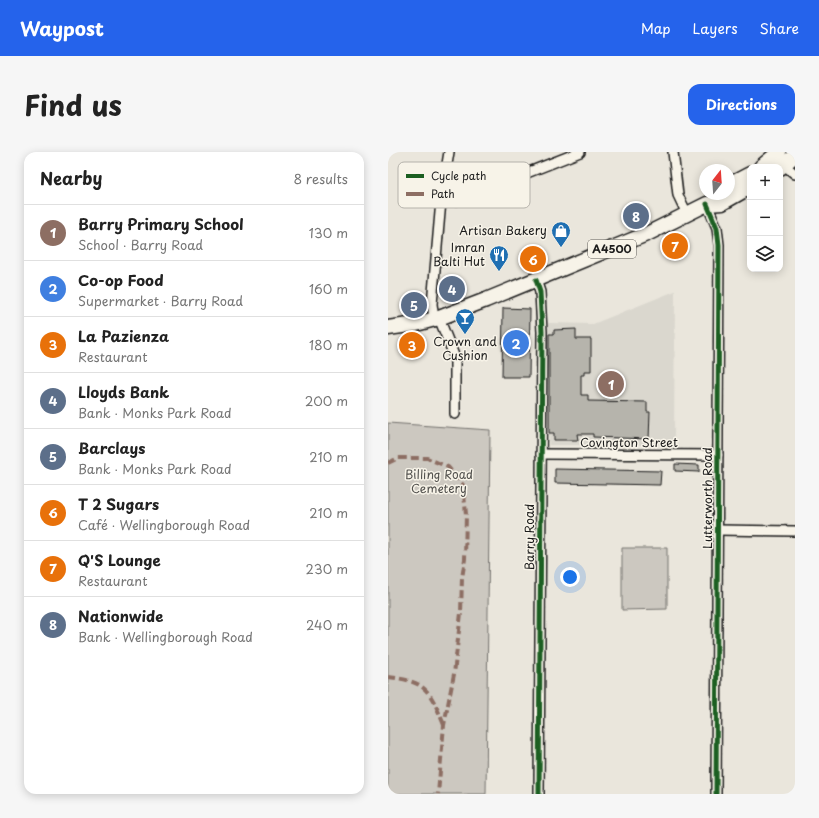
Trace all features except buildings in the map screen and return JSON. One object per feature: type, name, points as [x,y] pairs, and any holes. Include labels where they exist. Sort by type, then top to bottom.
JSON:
[{"type":"main road","points":[[765,164],[779,152]]},
{"type":"main road","points":[[783,165],[795,155]]},
{"type":"main road","points":[[735,182],[747,176]]},
{"type":"main road","name":"A4500","points":[[735,195],[747,189]]},
{"type":"main road","name":"A4500","points":[[388,328],[416,324],[437,318],[536,280],[649,233],[687,214],[709,200]]},
{"type":"main road","name":"A4500","points":[[715,200],[722,202],[726,200]]},
{"type":"street","points":[[447,162],[449,152]]},
{"type":"street","points":[[530,172],[580,152]]},
{"type":"street","points":[[673,152],[678,195],[687,214]]},
{"type":"street","points":[[783,167],[795,174]]},
{"type":"street","name":"Lutterworth Road","points":[[711,200],[719,246],[716,794]]},
{"type":"street","points":[[440,208],[432,304],[455,358],[455,414]]},
{"type":"street","name":"Barry Road","points":[[536,280],[540,292],[542,332],[539,794]]},
{"type":"street","name":"Covington Street","points":[[541,454],[718,455]]},
{"type":"street","points":[[717,530],[795,531]]},
{"type":"shaded area","points":[[675,291],[674,445],[549,445],[548,323],[593,324]]},
{"type":"green space","name":"Billing Road Cemetery","points":[[388,423],[490,430],[486,794],[388,794]]},
{"type":"green space","points":[[622,548],[667,548],[667,609],[622,610]]},
{"type":"marked path","points":[[388,463],[398,458],[427,458],[448,467],[463,485],[466,514],[465,559],[462,578],[461,613],[454,674],[444,725],[438,794]]},
{"type":"marked path","points":[[388,677],[411,681],[425,690],[435,704],[444,725]]},
{"type":"cycle path","points":[[707,204],[717,228],[719,245],[716,794]]},
{"type":"cycle path","points":[[536,280],[540,292],[542,332],[539,794]]},
{"type":"place","name":"Nationwide","points":[[636,216]]},
{"type":"place","name":"Q'S Lounge","points":[[675,246]]},
{"type":"place","name":"Artisan Bakery","points":[[561,248]]},
{"type":"place","name":"T 2 Sugars","points":[[533,259]]},
{"type":"place","name":"Imran Balti Hut","points":[[499,272]]},
{"type":"place","name":"Lloyds Bank","points":[[452,289]]},
{"type":"place","name":"Barclays","points":[[414,305]]},
{"type":"place","name":"Crown and Cushion","points":[[465,335]]},
{"type":"place","name":"Co-op Food","points":[[516,343]]},
{"type":"place","name":"La Pazienza","points":[[412,345]]},
{"type":"place","name":"Barry Primary School","points":[[611,384]]}]
